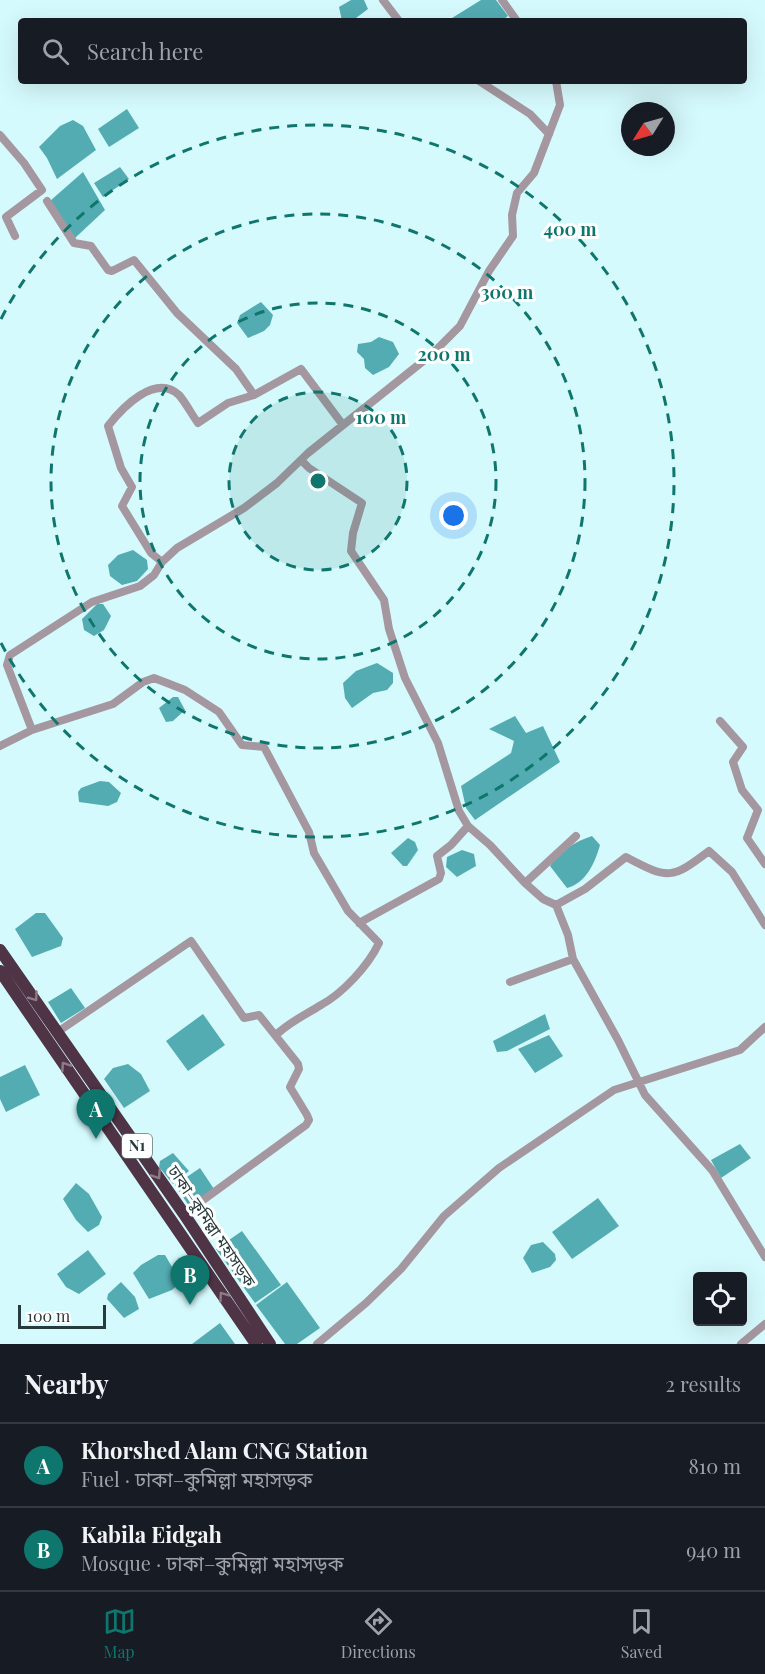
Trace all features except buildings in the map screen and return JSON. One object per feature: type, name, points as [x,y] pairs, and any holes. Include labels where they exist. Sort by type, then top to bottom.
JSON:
[{"type":"highway","name":"ঢাকা–কুমিল্লা মহাসড়ক","points":[[0,950],[59,1031],[270,1344]]},
{"type":"highway","name":"ঢাকা–কুমিল্লা মহাসড়ক","points":[[0,971],[256,1344]]},
{"type":"street","points":[[383,0],[397,18]]},
{"type":"street","points":[[502,0],[515,18]]},
{"type":"street","points":[[484,84],[530,114],[549,134]]},
{"type":"street","points":[[32,730],[6,659],[22,645],[92,602],[140,586],[154,575],[162,562],[177,548],[244,508],[277,483],[343,425],[432,354],[460,326],[489,272],[513,236],[512,215],[516,193],[534,173],[560,105],[560,91],[556,84]]},
{"type":"street","points":[[0,135],[24,163],[42,190],[6,217],[15,236]]},
{"type":"street","points":[[47,201],[74,243],[91,246],[110,271],[134,260],[177,314],[236,369],[255,395]]},
{"type":"street","points":[[162,562],[152,553],[122,506],[132,487],[121,468],[108,426],[129,403],[150,389],[166,389],[178,394],[198,423],[228,403],[255,395],[301,369],[343,425]]},
{"type":"street","points":[[301,460],[309,468],[362,503],[353,533],[351,551],[384,600],[389,629],[405,678],[438,743],[459,811],[468,826],[490,845],[525,884],[543,899],[555,905],[568,935],[573,959],[645,1095],[712,1170],[765,1257]]},
{"type":"street","points":[[0,746],[32,730],[113,705],[143,682],[154,678],[185,690],[219,712],[242,745],[264,747],[309,832],[314,853],[359,923],[379,945],[343,990],[299,1016],[277,1034]]},
{"type":"street","points":[[720,721],[743,747],[733,762],[742,790],[758,810],[747,838],[765,864]]},
{"type":"street","points":[[359,923],[439,879],[441,873],[437,855],[451,845],[468,826]]},
{"type":"street","points":[[525,884],[576,836]]},
{"type":"street","points":[[555,905],[585,890],[626,857],[669,874],[680,873],[709,850],[732,872],[765,926]]},
{"type":"street","points":[[59,1031],[191,941],[244,1018],[260,1015],[277,1034],[299,1066],[290,1089],[309,1120],[306,1125],[184,1214]]},
{"type":"street","points":[[510,982],[573,959]]},
{"type":"street","points":[[316,1344],[366,1303],[401,1269],[423,1239],[469,1191],[614,1090],[626,1084],[639,1083],[740,1050],[765,1027]]},
{"type":"street","points":[[741,1344],[765,1324]]},
{"type":"water","points":[[351,0],[364,0],[368,9],[356,18],[341,18],[339,7]]},
{"type":"water","points":[[481,0],[496,0],[508,16],[505,18],[452,18]]},
{"type":"water","points":[[127,109],[139,128],[109,147],[98,129]]},
{"type":"water","points":[[73,120],[83,126],[96,150],[57,179],[39,147],[60,126]]},
{"type":"water","points":[[120,167],[129,179],[103,197],[94,183]]},
{"type":"water","points":[[83,172],[105,210],[75,238],[50,201]]},
{"type":"water","points":[[261,302],[273,315],[270,325],[264,331],[248,338],[237,323],[240,315]]},
{"type":"water","points":[[379,337],[393,342],[399,354],[389,367],[373,375],[365,368],[364,359],[357,352],[358,344],[371,342]]},
{"type":"water","points":[[133,550],[147,560],[148,569],[137,581],[122,585],[110,576],[108,565],[118,555]]},
{"type":"water","points":[[97,604],[103,604],[111,616],[104,630],[94,636],[84,630],[82,619]]},
{"type":"water","points":[[377,663],[393,673],[393,683],[387,690],[373,693],[352,708],[345,698],[343,683],[356,671]]},
{"type":"water","points":[[173,697],[178,697],[185,710],[173,721],[166,722],[159,708]]},
{"type":"water","points":[[515,716],[526,733],[543,726],[560,762],[475,820],[466,808],[461,786],[511,753],[514,741],[489,729]]},
{"type":"water","points":[[100,781],[109,782],[121,793],[117,802],[108,806],[79,802],[78,792],[81,788]]},
{"type":"water","points":[[592,836],[600,845],[595,859],[584,877],[567,888],[550,866],[568,848]]},
{"type":"water","points":[[408,838],[415,842],[418,850],[407,866],[403,866],[391,853]]},
{"type":"water","points":[[462,850],[474,854],[476,866],[457,877],[446,867],[447,857]]},
{"type":"water","points":[[36,913],[45,913],[63,938],[61,946],[32,957],[15,929]]},
{"type":"water","points":[[71,988],[85,1008],[61,1023],[48,1002]]},
{"type":"water","points":[[203,1014],[225,1045],[188,1071],[166,1041]]},
{"type":"water","points":[[545,1014],[550,1029],[507,1051],[497,1052],[493,1041]]},
{"type":"water","points":[[549,1035],[563,1056],[535,1073],[518,1049]]},
{"type":"water","points":[[128,1064],[141,1074],[150,1091],[124,1108],[104,1079],[113,1068]]},
{"type":"water","points":[[25,1065],[40,1095],[6,1112],[0,1099],[0,1077]]},
{"type":"water","points":[[740,1144],[751,1158],[721,1178],[711,1160]]},
{"type":"water","points":[[173,1153],[189,1171],[173,1184],[159,1167],[160,1161]]},
{"type":"water","points":[[200,1168],[214,1189],[189,1206],[175,1185]]},
{"type":"water","points":[[76,1183],[89,1194],[102,1217],[99,1225],[88,1232],[76,1220],[63,1199]]},
{"type":"water","points":[[598,1198],[619,1226],[572,1259],[552,1232]]},
{"type":"water","points":[[242,1231],[281,1285],[255,1303],[216,1249]]},
{"type":"water","points":[[543,1242],[555,1254],[556,1260],[550,1267],[532,1273],[523,1258],[531,1245]]},
{"type":"water","points":[[88,1250],[106,1274],[79,1294],[66,1287],[57,1274]]},
{"type":"water","points":[[158,1255],[165,1255],[181,1282],[172,1290],[149,1299],[133,1273],[141,1265]]},
{"type":"water","points":[[121,1282],[135,1297],[139,1309],[124,1318],[107,1299],[108,1294]]},
{"type":"water","points":[[287,1282],[320,1328],[297,1344],[285,1344],[256,1305]]},
{"type":"water","points":[[220,1323],[235,1344],[192,1344]]},
{"type":"place","name":"Khorshed Alam CNG Station","points":[[96,1139]]},
{"type":"place","name":"Kabila Eidgah","points":[[190,1305]]}]
